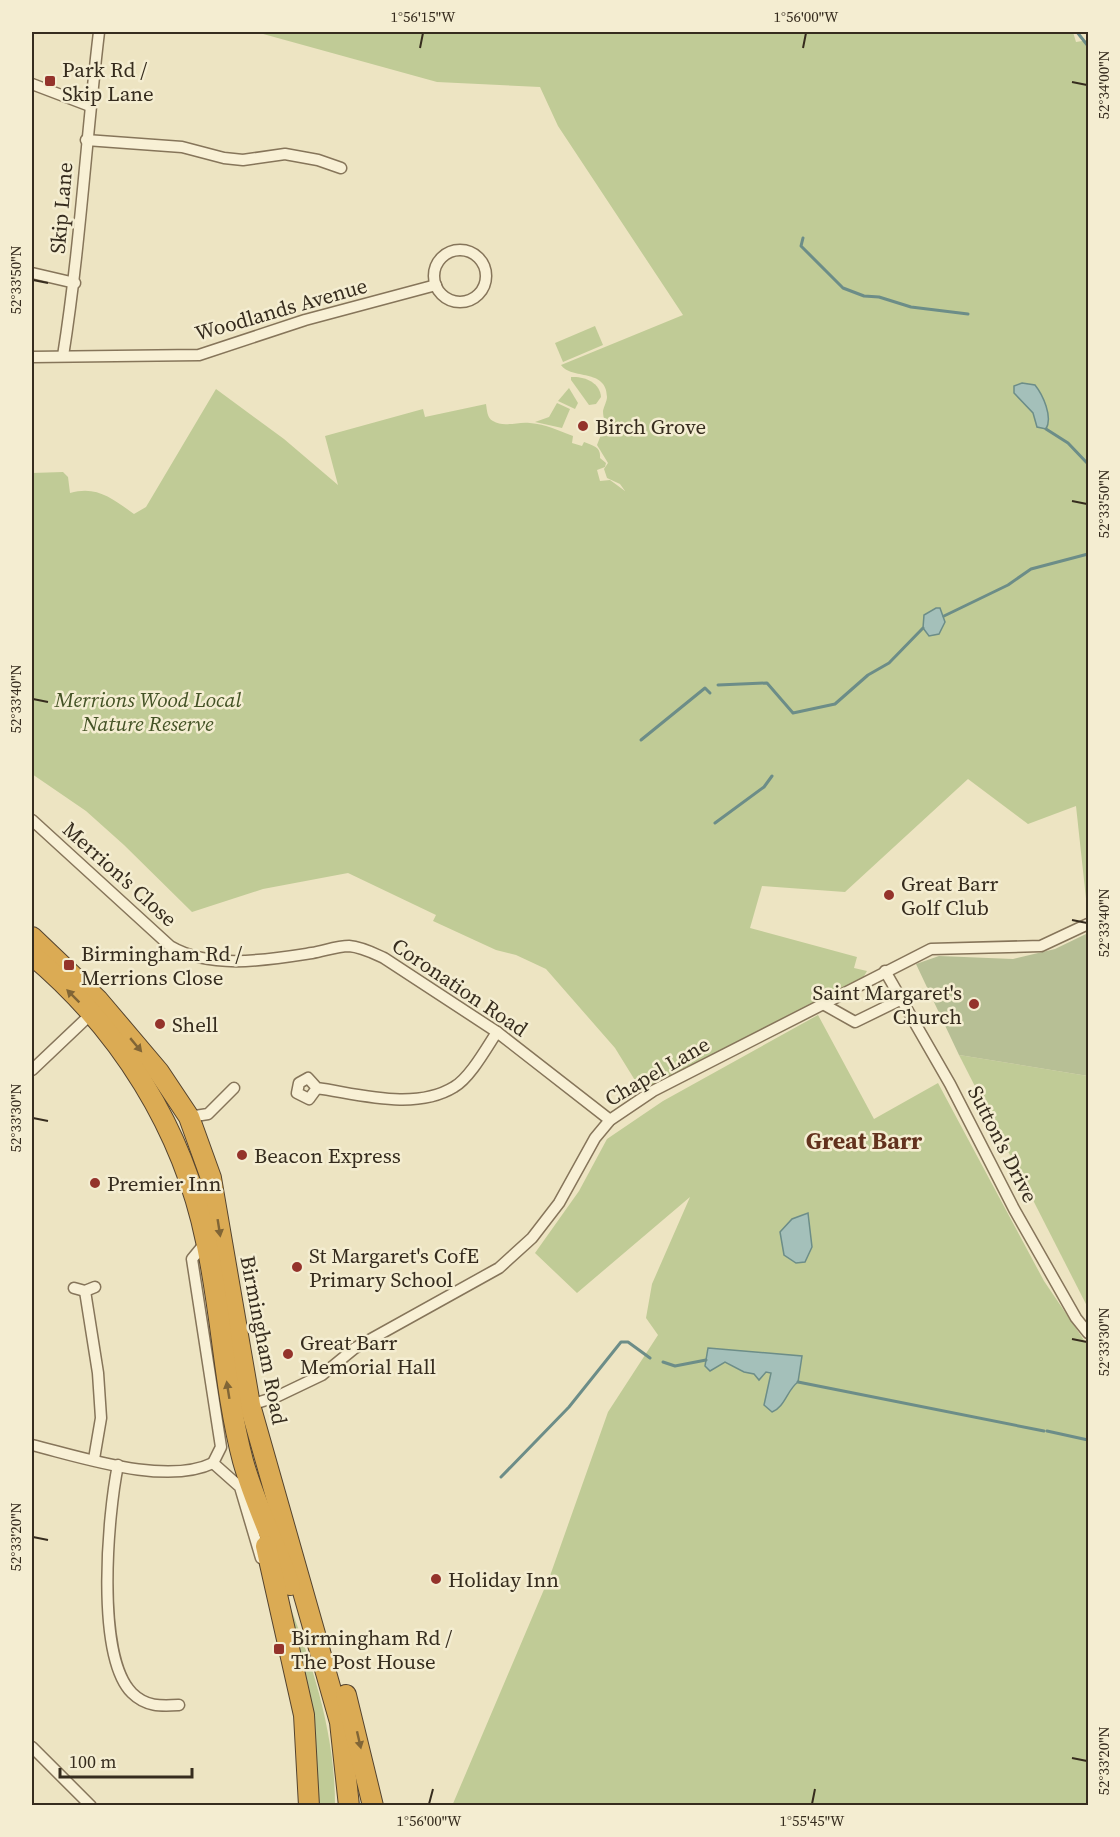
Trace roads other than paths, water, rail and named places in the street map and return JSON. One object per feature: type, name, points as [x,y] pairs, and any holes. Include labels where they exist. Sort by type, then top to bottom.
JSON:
[{"type":"highway","name":"Birmingham Road","points":[[32,937],[98,1000],[159,1072],[192,1124],[211,1178],[250,1405],[289,1568],[329,1710],[337,1755],[342,1806]]},
{"type":"highway","name":"Birmingham Road","points":[[32,955],[108,1032],[146,1087],[169,1128],[187,1171],[206,1242],[230,1400],[243,1462],[259,1508],[289,1568],[340,1722],[348,1806]]},
{"type":"highway","points":[[187,1171],[186,1153],[177,1123],[192,1124],[202,1182],[194,1193]]},
{"type":"highway","points":[[259,1508],[275,1594],[304,1715],[309,1806]]},
{"type":"highway","points":[[275,1594],[289,1568]]},
{"type":"highway","points":[[289,1568],[336,1660],[358,1735],[373,1806]]},
{"type":"street","name":"Skip Lane","points":[[63,356],[75,283],[86,140],[99,32]]},
{"type":"street","points":[[32,84],[90,106]]},
{"type":"street","points":[[86,140],[182,147],[234,159],[285,154],[318,160],[333,169]]},
{"type":"street","points":[[453,251],[470,252],[483,264],[486,272],[483,289],[478,296],[466,301],[454,302],[446,298],[436,285],[434,276],[440,261],[453,251]]},
{"type":"street","points":[[32,273],[75,283]]},
{"type":"street","name":"Woodlands Avenue","points":[[63,356],[199,355],[305,320],[436,285]]},
{"type":"street","points":[[32,357],[63,356]]},
{"type":"street","name":"Merrion's Close","points":[[32,820],[170,946],[184,954]]},
{"type":"street","name":"Chapel Lane","points":[[250,1405],[276,1397],[321,1375],[355,1348],[499,1268],[532,1238],[559,1203],[601,1130],[610,1120],[653,1091],[931,949],[1041,946],[1089,924]]},
{"type":"street","name":"Coronation Road","points":[[184,954],[204,960],[232,961],[310,953],[347,946],[366,949],[384,958],[497,1032],[610,1120]]},
{"type":"street","name":"Sutton's Drive","points":[[885,971],[984,1146],[1014,1209],[1076,1318],[1089,1333]]},
{"type":"street","points":[[823,1004],[855,1022],[902,999]]},
{"type":"street","points":[[32,1070],[91,1014]]},
{"type":"street","points":[[317,1088],[393,1099],[426,1097],[455,1087],[497,1032]]},
{"type":"street","points":[[192,1124],[208,1114],[234,1088]]},
{"type":"street","name":"Coronation Road","points":[[590,1106],[601,1130]]},
{"type":"street","points":[[32,1445],[118,1465],[173,1471],[198,1470],[213,1463],[221,1447],[192,1259],[206,1242]]},
{"type":"street","points":[[85,1289],[98,1373],[102,1418],[94,1459]]},
{"type":"street","points":[[213,1463],[240,1487],[264,1569],[275,1594]]},
{"type":"street","points":[[118,1465],[110,1502],[107,1546],[108,1598],[114,1653],[120,1672],[131,1693],[150,1706],[179,1705]]},
{"type":"street","points":[[32,1747],[91,1806]]},
{"type":"water","points":[[1022,383],[1035,385],[1041,394],[1048,412],[1046,429],[1037,427],[1033,413],[1014,393],[1014,386]]},
{"type":"water","points":[[940,608],[945,622],[939,634],[929,636],[923,628],[924,615]]},
{"type":"water","points":[[808,1213],[812,1247],[805,1262],[796,1263],[784,1255],[780,1232],[792,1219]]},
{"type":"water","points":[[708,1348],[802,1356],[798,1382],[780,1406],[772,1412],[764,1405],[771,1373],[766,1372],[759,1380],[754,1374],[744,1372],[725,1362],[710,1371],[705,1366]]},
{"type":"waterway","points":[[1077,32],[1088,46]]},
{"type":"waterway","points":[[803,238],[801,246],[843,288],[864,296],[879,297],[911,307],[968,314]]},
{"type":"waterway","points":[[1046,429],[1068,443],[1088,464]]},
{"type":"waterway","points":[[944,616],[1008,585],[1031,569],[1088,554]]},
{"type":"waterway","points":[[718,685],[767,683],[793,713],[835,704],[868,675],[889,663],[923,628]]},
{"type":"waterway","points":[[641,740],[705,688],[710,693]]},
{"type":"waterway","points":[[715,823],[764,787],[772,776]]},
{"type":"waterway","points":[[501,1477],[569,1407],[621,1342],[628,1342],[650,1358]]},
{"type":"waterway","points":[[663,1362],[675,1366],[706,1360]]},
{"type":"waterway","points":[[798,1382],[1044,1431]]},
{"type":"waterway","points":[[1047,1431],[1088,1440]]},
{"type":"place","name":"Park Rd / Skip Lane","points":[[50,81]]},
{"type":"place","name":"Birch Grove","points":[[583,426]]},
{"type":"place","name":"Great Barr Golf Club","points":[[889,895]]},
{"type":"place","name":"Birmingham Rd / Merrions Close","points":[[69,965]]},
{"type":"place","name":"Saint Margaret's Church","points":[[974,1004]]},
{"type":"place","name":"Shell","points":[[160,1024]]},
{"type":"place","name":"Beacon Express","points":[[242,1155]]},
{"type":"place","name":"Premier Inn","points":[[95,1183]]},
{"type":"place","name":"St Margaret's CofE Primary School","points":[[297,1267]]},
{"type":"place","name":"Great Barr Memorial Hall","points":[[288,1354]]},
{"type":"place","name":"Holiday Inn","points":[[436,1579]]},
{"type":"place","name":"Birmingham Rd / The Post House","points":[[279,1649]]},
{"type":"district","name":"Great Barr","points":[[864,1140]]},
{"type":"park label","name":"Merrions Wood Local Nature Reserve","points":[[148,711]]}]
